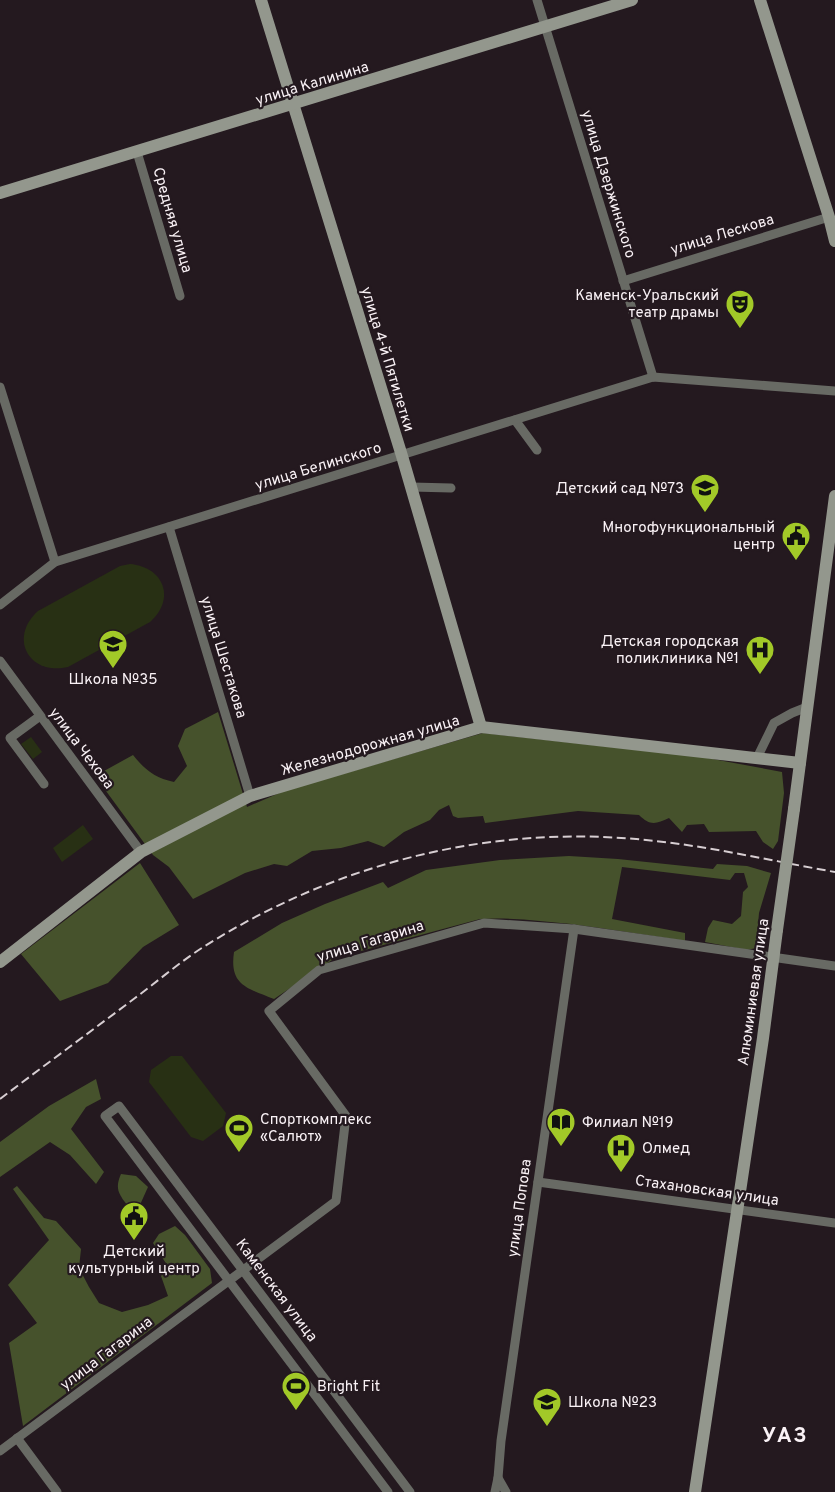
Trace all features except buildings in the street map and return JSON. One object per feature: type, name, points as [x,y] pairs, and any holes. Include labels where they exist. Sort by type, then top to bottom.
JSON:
[{"type":"main road","name":"улица 4-й Пятилетки","points":[[261,0],[412,487],[481,727]]},
{"type":"main road","name":"улица Калинина","points":[[0,193],[632,0]]},
{"type":"main road","points":[[760,0],[835,241]]},
{"type":"main road","name":"Алюминиевая улица","points":[[695,1492],[763,1038],[835,496]]},
{"type":"main road","name":"Железнодорожная улица","points":[[0,962],[141,852],[250,796],[481,727],[800,763]]},
{"type":"street","name":"улица Дзержинского","points":[[537,0],[653,377]]},
{"type":"street","name":"Средняя улица","points":[[137,152],[180,296]]},
{"type":"street","name":"улица Лескова","points":[[623,280],[829,217]]},
{"type":"street","name":"улица Белинского","points":[[0,605],[55,562],[653,377],[835,390]]},
{"type":"street","points":[[0,387],[55,562]]},
{"type":"street","points":[[515,420],[537,450]]},
{"type":"street","points":[[412,487],[451,488]]},
{"type":"street","name":"улица Шестакова","points":[[169,527],[250,796]]},
{"type":"street","name":"улица Чехова","points":[[0,661],[141,852]]},
{"type":"street","points":[[757,758],[774,723],[807,707]]},
{"type":"street","points":[[40,716],[10,738],[44,784]]},
{"type":"street","name":"улица Гагарина","points":[[0,1451],[336,1201],[346,1116],[269,1011],[319,970],[484,923],[574,929],[835,966]]},
{"type":"street","name":"улица Попова","points":[[495,1492],[574,929]]},
{"type":"street","name":"Каменская улица","points":[[228,1280],[105,1116],[119,1106],[410,1492]]},
{"type":"street","name":"Стахановская улица","points":[[538,1182],[835,1223]]},
{"type":"street","points":[[228,1280],[388,1492]]},
{"type":"street","points":[[17,1438],[57,1492]]},
{"type":"street","points":[[498,1478],[506,1492]]},
{"type":"green space","points":[[130,564],[142,566],[151,571],[162,586],[163,604],[150,622],[68,667],[43,666],[33,660],[27,653],[24,643],[25,632],[29,622],[38,611],[120,566]]},
{"type":"green space","points":[[218,712],[247,807],[284,791],[483,733],[702,757],[782,772],[784,793],[778,841],[773,849],[763,842],[756,831],[709,832],[704,824],[687,825],[682,832],[669,818],[653,823],[639,815],[578,811],[485,823],[483,816],[458,818],[453,816],[449,805],[439,810],[430,820],[404,832],[384,847],[368,841],[341,848],[312,851],[287,866],[274,864],[245,873],[193,899],[169,867],[153,855],[95,776],[133,755],[151,773],[174,782],[187,766],[178,746],[185,729]]},
{"type":"green space","points":[[31,737],[42,752],[33,759],[21,744]]},
{"type":"green space","points":[[83,825],[93,839],[62,862],[53,848]]},
{"type":"green space","points":[[569,856],[713,869],[717,864],[747,866],[771,873],[759,913],[756,948],[747,950],[705,942],[708,928],[713,920],[732,924],[741,916],[743,892],[748,887],[744,873],[735,873],[730,880],[622,867],[612,919],[685,933],[685,941],[571,924],[515,919],[480,919],[335,958],[274,999],[242,984],[234,972],[234,952],[282,923],[383,882],[388,888],[426,870],[500,860]]},
{"type":"green space","points":[[140,863],[179,925],[143,947],[108,983],[60,1001],[21,954]]},
{"type":"green space","points":[[171,1056],[182,1056],[226,1113],[223,1126],[203,1141],[191,1137],[149,1082],[151,1070]]},
{"type":"green space","points":[[96,1079],[101,1099],[86,1107],[71,1129],[104,1172],[96,1184],[70,1155],[50,1142],[0,1177],[0,1142],[49,1106]]},
{"type":"green space","points":[[121,1174],[136,1176],[148,1187],[139,1207],[127,1205],[121,1197],[118,1183]]},
{"type":"green space","points":[[17,1186],[44,1218],[56,1221],[81,1249],[79,1268],[99,1303],[122,1312],[148,1305],[168,1296],[161,1276],[167,1265],[153,1243],[159,1234],[175,1226],[185,1235],[210,1269],[212,1283],[23,1426],[9,1343],[37,1323],[8,1285],[49,1240],[13,1189]]},
{"type":"railway","points":[[0,1099],[205,946],[255,917],[308,892],[361,872],[416,856],[473,845],[530,838],[588,837],[646,840],[693,846],[835,872]]},
{"type":"place","name":"Каменск-Уральский театр драмы","points":[[740,330]]},
{"type":"place","name":"Детский сад №73","points":[[705,514]]},
{"type":"place","name":"Многофункциональный центр","points":[[796,562]]},
{"type":"place","name":"Школа №35","points":[[113,670]]},
{"type":"place","name":"Детская городская поликлиника №1","points":[[760,676]]},
{"type":"place","name":"Филиал №19","points":[[561,1148]]},
{"type":"place","name":"Спорткомплекс «Салют»","points":[[239,1154]]},
{"type":"place","name":"Олмед","points":[[621,1174]]},
{"type":"place","name":"Детский культурный центр","points":[[134,1242]]},
{"type":"place","name":"Bright Fit","points":[[296,1412]]},
{"type":"place","name":"Школа №23","points":[[547,1428]]},
{"type":"district","name":"УАЗ","points":[[785,1435]]}]
